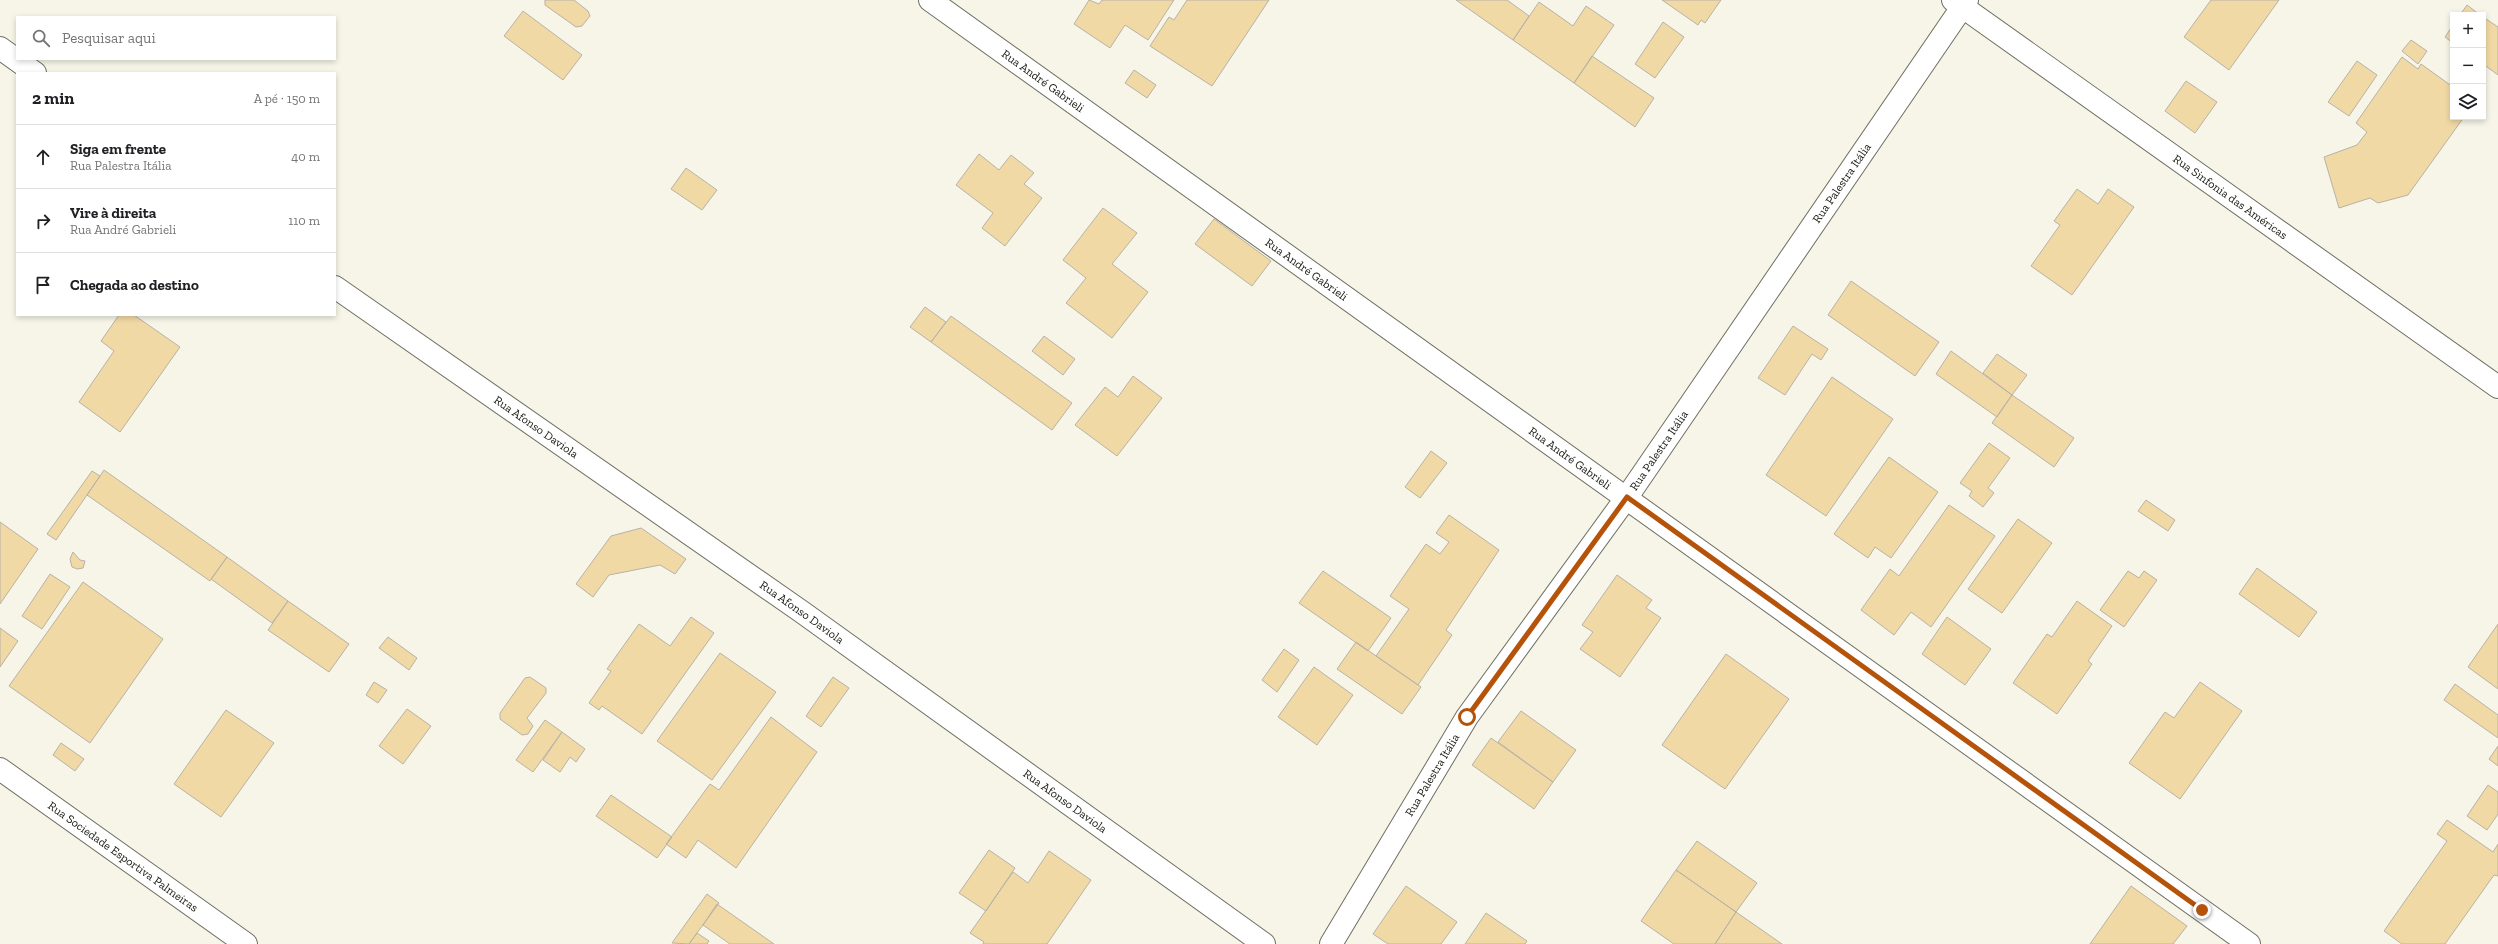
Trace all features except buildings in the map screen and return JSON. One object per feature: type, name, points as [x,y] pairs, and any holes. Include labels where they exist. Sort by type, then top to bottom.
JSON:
[{"type":"street","name":"Rua André Gabrieli","points":[[930,0],[1627,497],[2249,944]]},
{"type":"street","name":"Rua Palestra Itália","points":[[1331,944],[1467,717],[1627,497],[1961,2]]},
{"type":"street","name":"Rua Sinfonia das Américas","points":[[1961,2],[2498,387]]},
{"type":"street","points":[[0,48],[16,59]]},
{"type":"street","points":[[17,60],[34,72]]},
{"type":"street","name":"Rua Afonso Daviola","points":[[336,288],[802,612],[1264,944]]},
{"type":"street","name":"Rua Sociedade Esportiva Palmeiras","points":[[0,769],[246,944]]},
{"type":"route","points":[[1467,717],[1627,497],[2202,910]]}]
